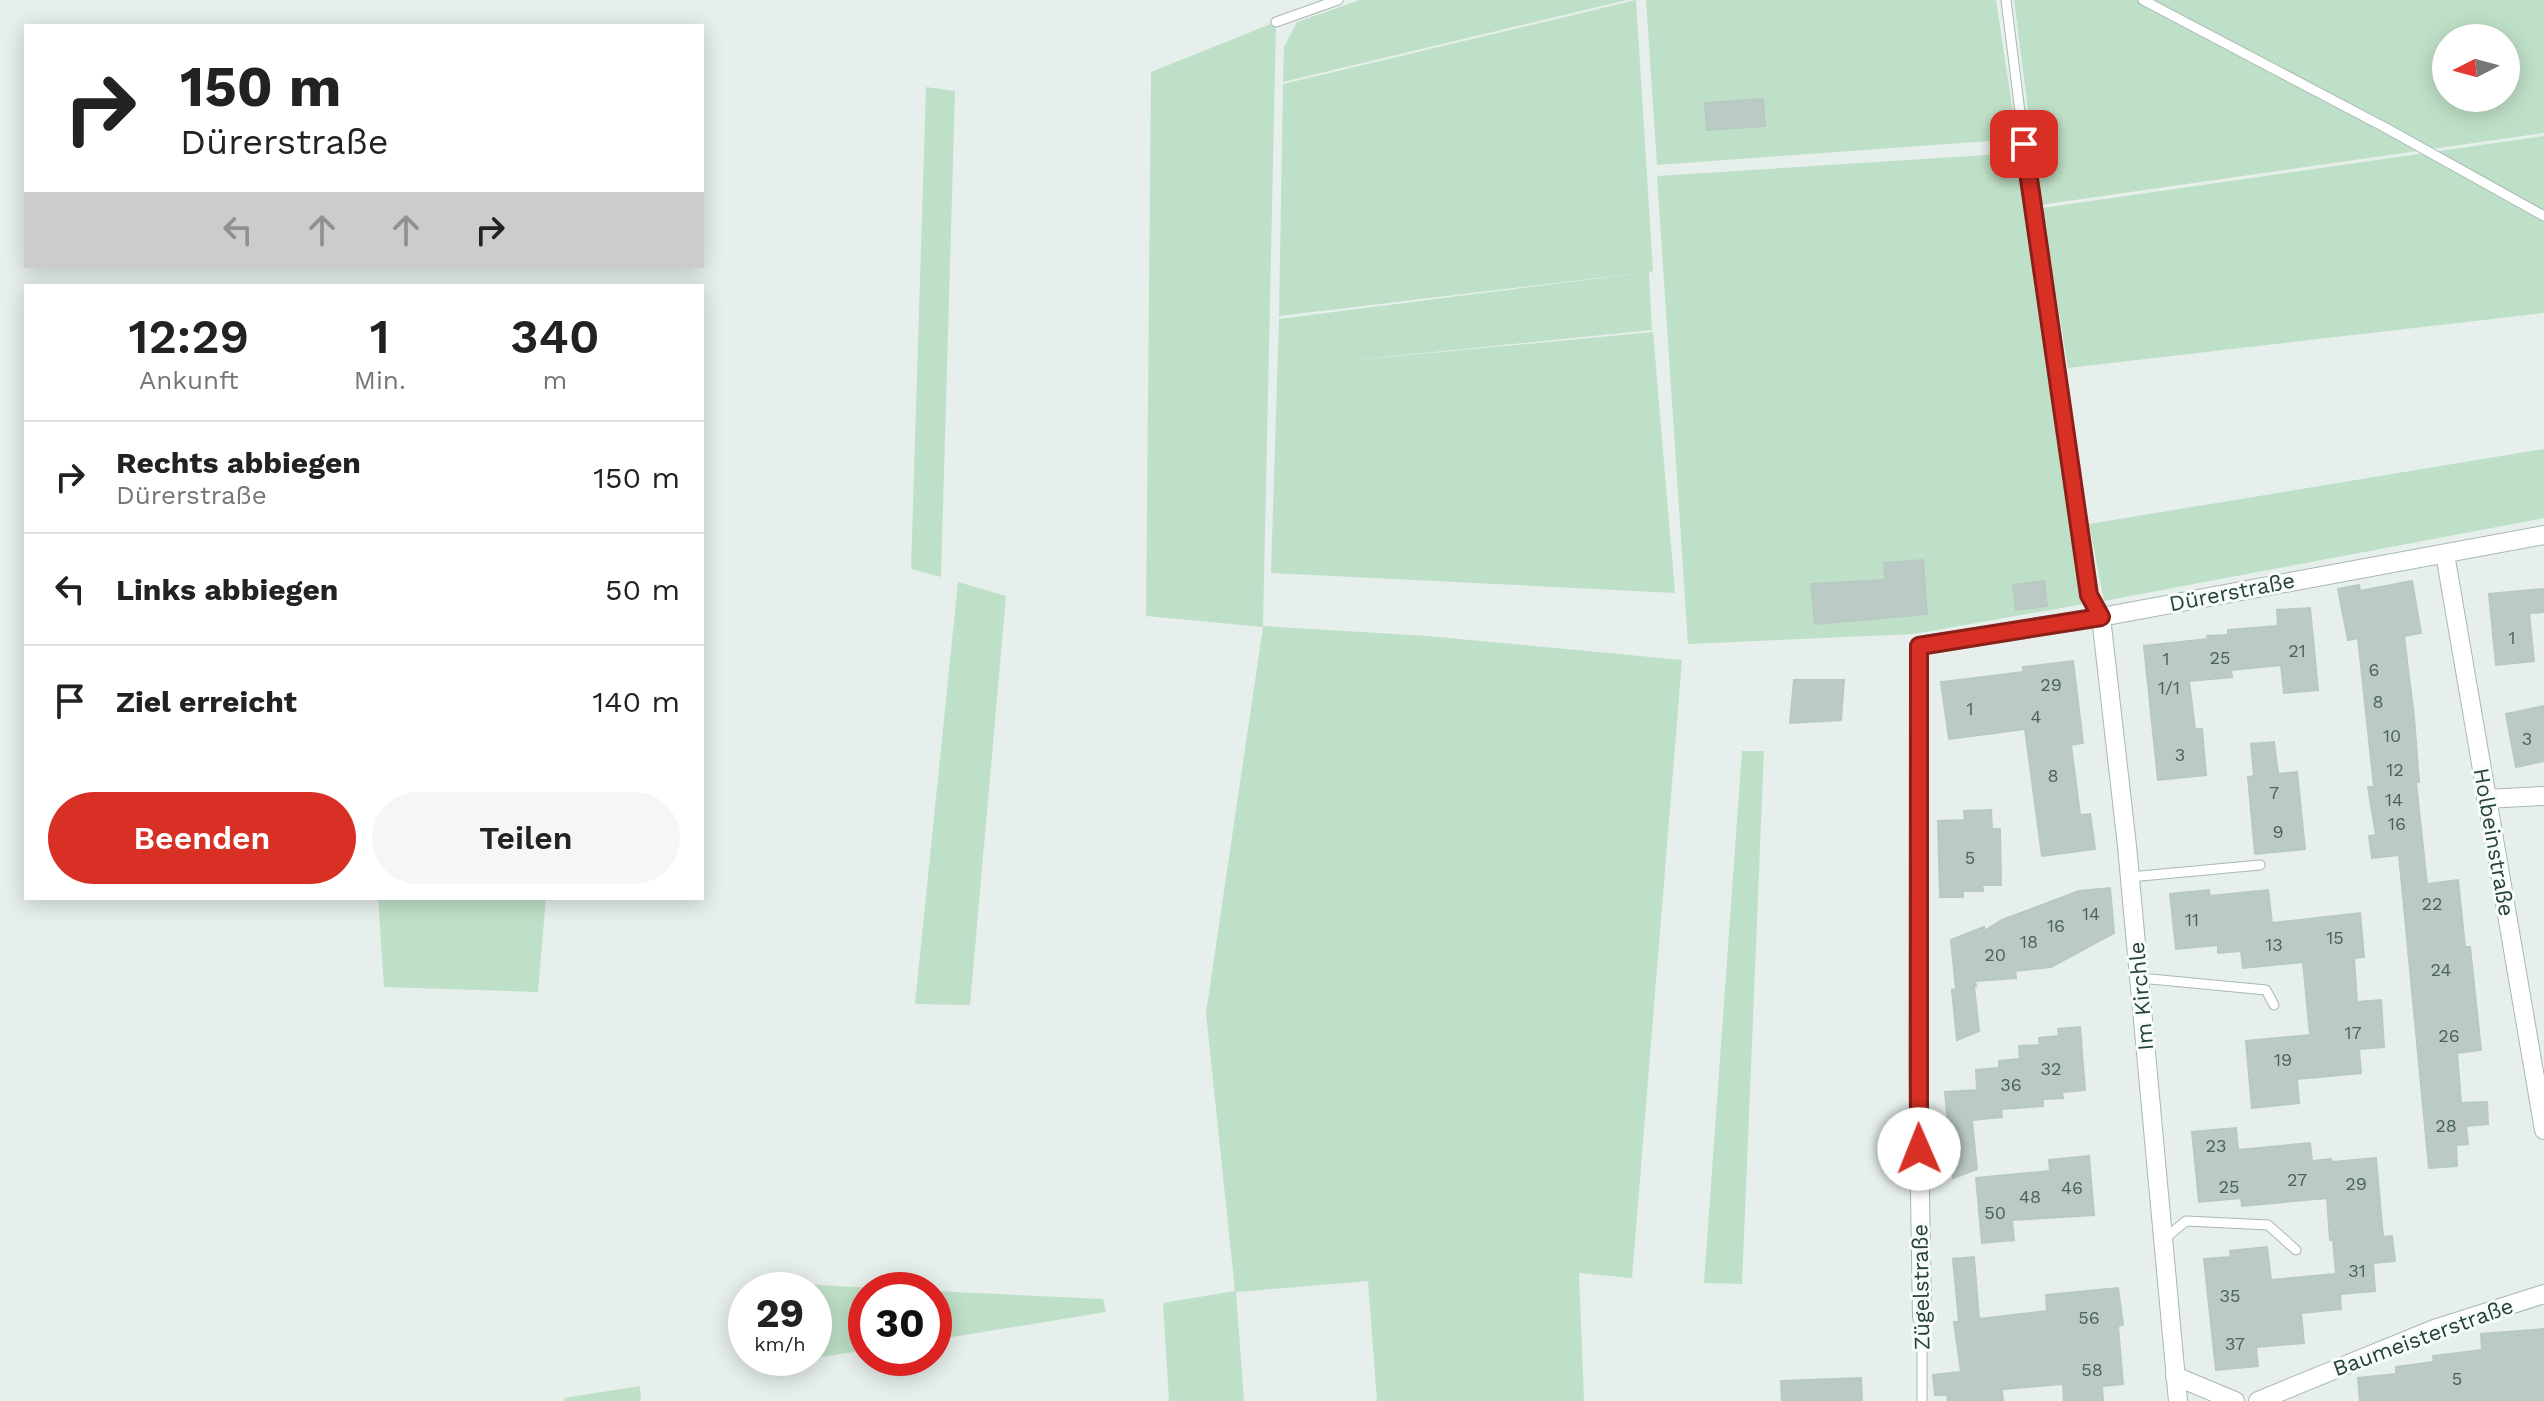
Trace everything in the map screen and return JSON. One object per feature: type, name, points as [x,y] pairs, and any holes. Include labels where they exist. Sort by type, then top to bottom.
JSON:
[{"type":"street","name":"Dürerstraße","points":[[1919,646],[2101,617],[2544,535]]},
{"type":"street","name":"Holbeinstraße","points":[[2445,554],[2486,799],[2537,1045],[2544,1130]]},
{"type":"street","name":"Im Kirchle","points":[[2101,617],[2140,978],[2178,1401]]},
{"type":"street","name":"Zügelstraße","points":[[1919,646],[1918,1084],[1922,1317]]},
{"type":"street","points":[[2486,799],[2544,796]]},
{"type":"street","name":"Baumeisterstraße","points":[[2258,1401],[2434,1329],[2544,1294]]},
{"type":"street","points":[[2175,1376],[2235,1401]]},
{"type":"lane","points":[[1276,22],[1338,0]]},
{"type":"lane","points":[[2006,0],[2089,595],[2101,617]]},
{"type":"lane","points":[[2143,0],[2386,128],[2544,216]]},
{"type":"lane","points":[[2130,877],[2260,865]]},
{"type":"lane","points":[[2140,978],[2266,990],[2274,1005]]},
{"type":"lane","points":[[2163,1240],[2186,1221],[2268,1225],[2296,1250]]},
{"type":"lane","name":"Zügelstraße","points":[[1922,1317],[1922,1401]]},
{"type":"green space","points":[[1360,0],[1627,0],[1283,82],[1284,47],[1297,22]]},
{"type":"green space","points":[[1636,0],[1653,271],[1649,272],[1652,330],[1334,362],[1653,332],[1675,593],[1271,573],[1279,319],[1648,272],[1279,316],[1283,84]]},
{"type":"green space","points":[[1646,0],[1996,0],[2017,139],[1657,165]]},
{"type":"green space","points":[[2014,0],[2544,0],[2544,133],[2040,205]]},
{"type":"green space","points":[[1276,22],[1263,626],[1428,636],[1682,660],[1632,1278],[1579,1273],[1584,1401],[1377,1401],[1368,1281],[1236,1292],[1244,1401],[1169,1401],[1163,1303],[1235,1291],[1206,1013],[1263,627],[1146,616],[1151,72]]},
{"type":"green space","points":[[926,87],[955,91],[941,577],[911,569]]},
{"type":"green space","points":[[2544,136],[2544,313],[2068,368],[2042,208]]},
{"type":"green space","points":[[2018,153],[2084,604],[1914,634],[1688,644],[1657,176]]},
{"type":"green space","points":[[2544,449],[2544,518],[2104,601],[2089,524]]},
{"type":"green space","points":[[958,582],[1006,596],[970,1005],[915,1004]]},
{"type":"green space","points":[[1742,751],[1764,751],[1742,1284],[1704,1283]]},
{"type":"green space","points":[[378,900],[546,900],[538,992],[384,987]]},
{"type":"green space","points":[[832,1286],[848,1287],[848,1353],[832,1355]]},
{"type":"green space","points":[[952,1292],[1103,1299],[1106,1312],[952,1337]]},
{"type":"green space","points":[[640,1386],[641,1401],[565,1401],[564,1398]]},
{"type":"building","points":[[1763,99],[1765,126],[1707,130],[1705,103]]},
{"type":"building","points":[[1923,560],[1927,614],[1815,624],[1811,584],[1885,580],[1884,563]]},
{"type":"building","points":[[2044,581],[2047,606],[2016,610],[2013,585]]},
{"type":"building","points":[[2412,581],[2421,633],[2404,636],[2414,717],[2419,782],[2416,782],[2427,884],[2458,880],[2465,947],[2470,947],[2481,1050],[2457,1053],[2461,1103],[2487,1102],[2488,1124],[2466,1126],[2468,1144],[2456,1145],[2457,1166],[2429,1168],[2399,855],[2372,858],[2369,836],[2376,835],[2368,787],[2374,787],[2358,638],[2348,640],[2338,589],[2359,585],[2360,591]]},
{"type":"building","points":[[2543,589],[2544,612],[2529,613],[2534,661],[2496,665],[2489,594]]},
{"type":"building","points":[[2310,608],[2318,690],[2284,693],[2281,665],[2231,670],[2232,677],[2189,681],[2195,729],[2202,729],[2206,775],[2158,780],[2144,646],[2208,639],[2207,636],[2228,635],[2228,630],[2278,626],[2277,610]]},
{"type":"building","points":[[2073,661],[2083,743],[2071,745],[2080,815],[2090,814],[2095,849],[2042,856],[2025,729],[1949,739],[1941,682],[2024,672],[2023,667]]},
{"type":"building","points":[[1794,680],[1844,680],[1841,720],[1790,723]]},
{"type":"building","points":[[2544,706],[2544,761],[2516,767],[2506,714]]},
{"type":"building","points":[[2274,742],[2278,774],[2297,772],[2305,849],[2255,854],[2248,777],[2254,776],[2251,744]]},
{"type":"building","points":[[1991,810],[1992,829],[2000,829],[2001,885],[1982,885],[1983,891],[1963,891],[1963,897],[1940,897],[1938,821],[1965,820],[1964,811]]},
{"type":"building","points":[[2110,888],[2114,933],[2051,967],[2015,971],[2016,978],[1975,981],[1979,1031],[1957,1040],[1951,940],[1984,927],[1984,931],[2002,920],[2079,891]]},
{"type":"building","points":[[2209,890],[2210,896],[2268,890],[2272,923],[2360,913],[2364,957],[2354,958],[2357,1002],[2381,1000],[2384,1047],[2359,1049],[2361,1073],[2297,1079],[2299,1103],[2252,1108],[2246,1041],[2310,1035],[2303,962],[2243,968],[2241,951],[2218,953],[2218,945],[2176,949],[2170,894]]},
{"type":"building","points":[[2080,1027],[2085,1090],[2062,1092],[2063,1098],[2043,1099],[2043,1106],[2001,1109],[2002,1117],[1972,1120],[1977,1169],[1953,1178],[1945,1092],[1977,1090],[1976,1070],[1999,1068],[1999,1061],[2020,1059],[2019,1046],[2040,1045],[2039,1038],[2059,1036],[2058,1029]]},
{"type":"building","points":[[2236,1128],[2238,1150],[2310,1143],[2312,1161],[2376,1158],[2383,1237],[2392,1236],[2395,1261],[2373,1263],[2375,1291],[2340,1294],[2341,1309],[2301,1313],[2304,1343],[2256,1347],[2258,1366],[2216,1370],[2204,1259],[2231,1257],[2230,1251],[2267,1247],[2271,1280],[2336,1274],[2327,1198],[2242,1206],[2241,1198],[2199,1202],[2192,1132]]},
{"type":"building","points":[[2089,1156],[2094,1215],[2012,1220],[2014,1240],[1982,1243],[1976,1178],[2050,1171],[2049,1160]]},
{"type":"building","points":[[1974,1257],[1979,1319],[2047,1311],[2046,1295],[2118,1288],[2123,1325],[2118,1326],[2123,1384],[2102,1386],[2103,1401],[2064,1401],[2063,1384],[2002,1389],[2003,1401],[1948,1401],[1947,1395],[1935,1395],[1933,1375],[1961,1372],[1954,1322],[1959,1322],[1953,1259]]},
{"type":"building","points":[[2544,1329],[2544,1401],[2360,1401],[2358,1378],[2396,1374],[2396,1367],[2434,1362],[2433,1356],[2482,1350],[2481,1334]]},
{"type":"building","points":[[1861,1378],[1862,1401],[1782,1401],[1781,1381]]},
{"type":"route","points":[[1919,1149],[1919,646],[2101,617],[2089,595],[2024,144]]}]
